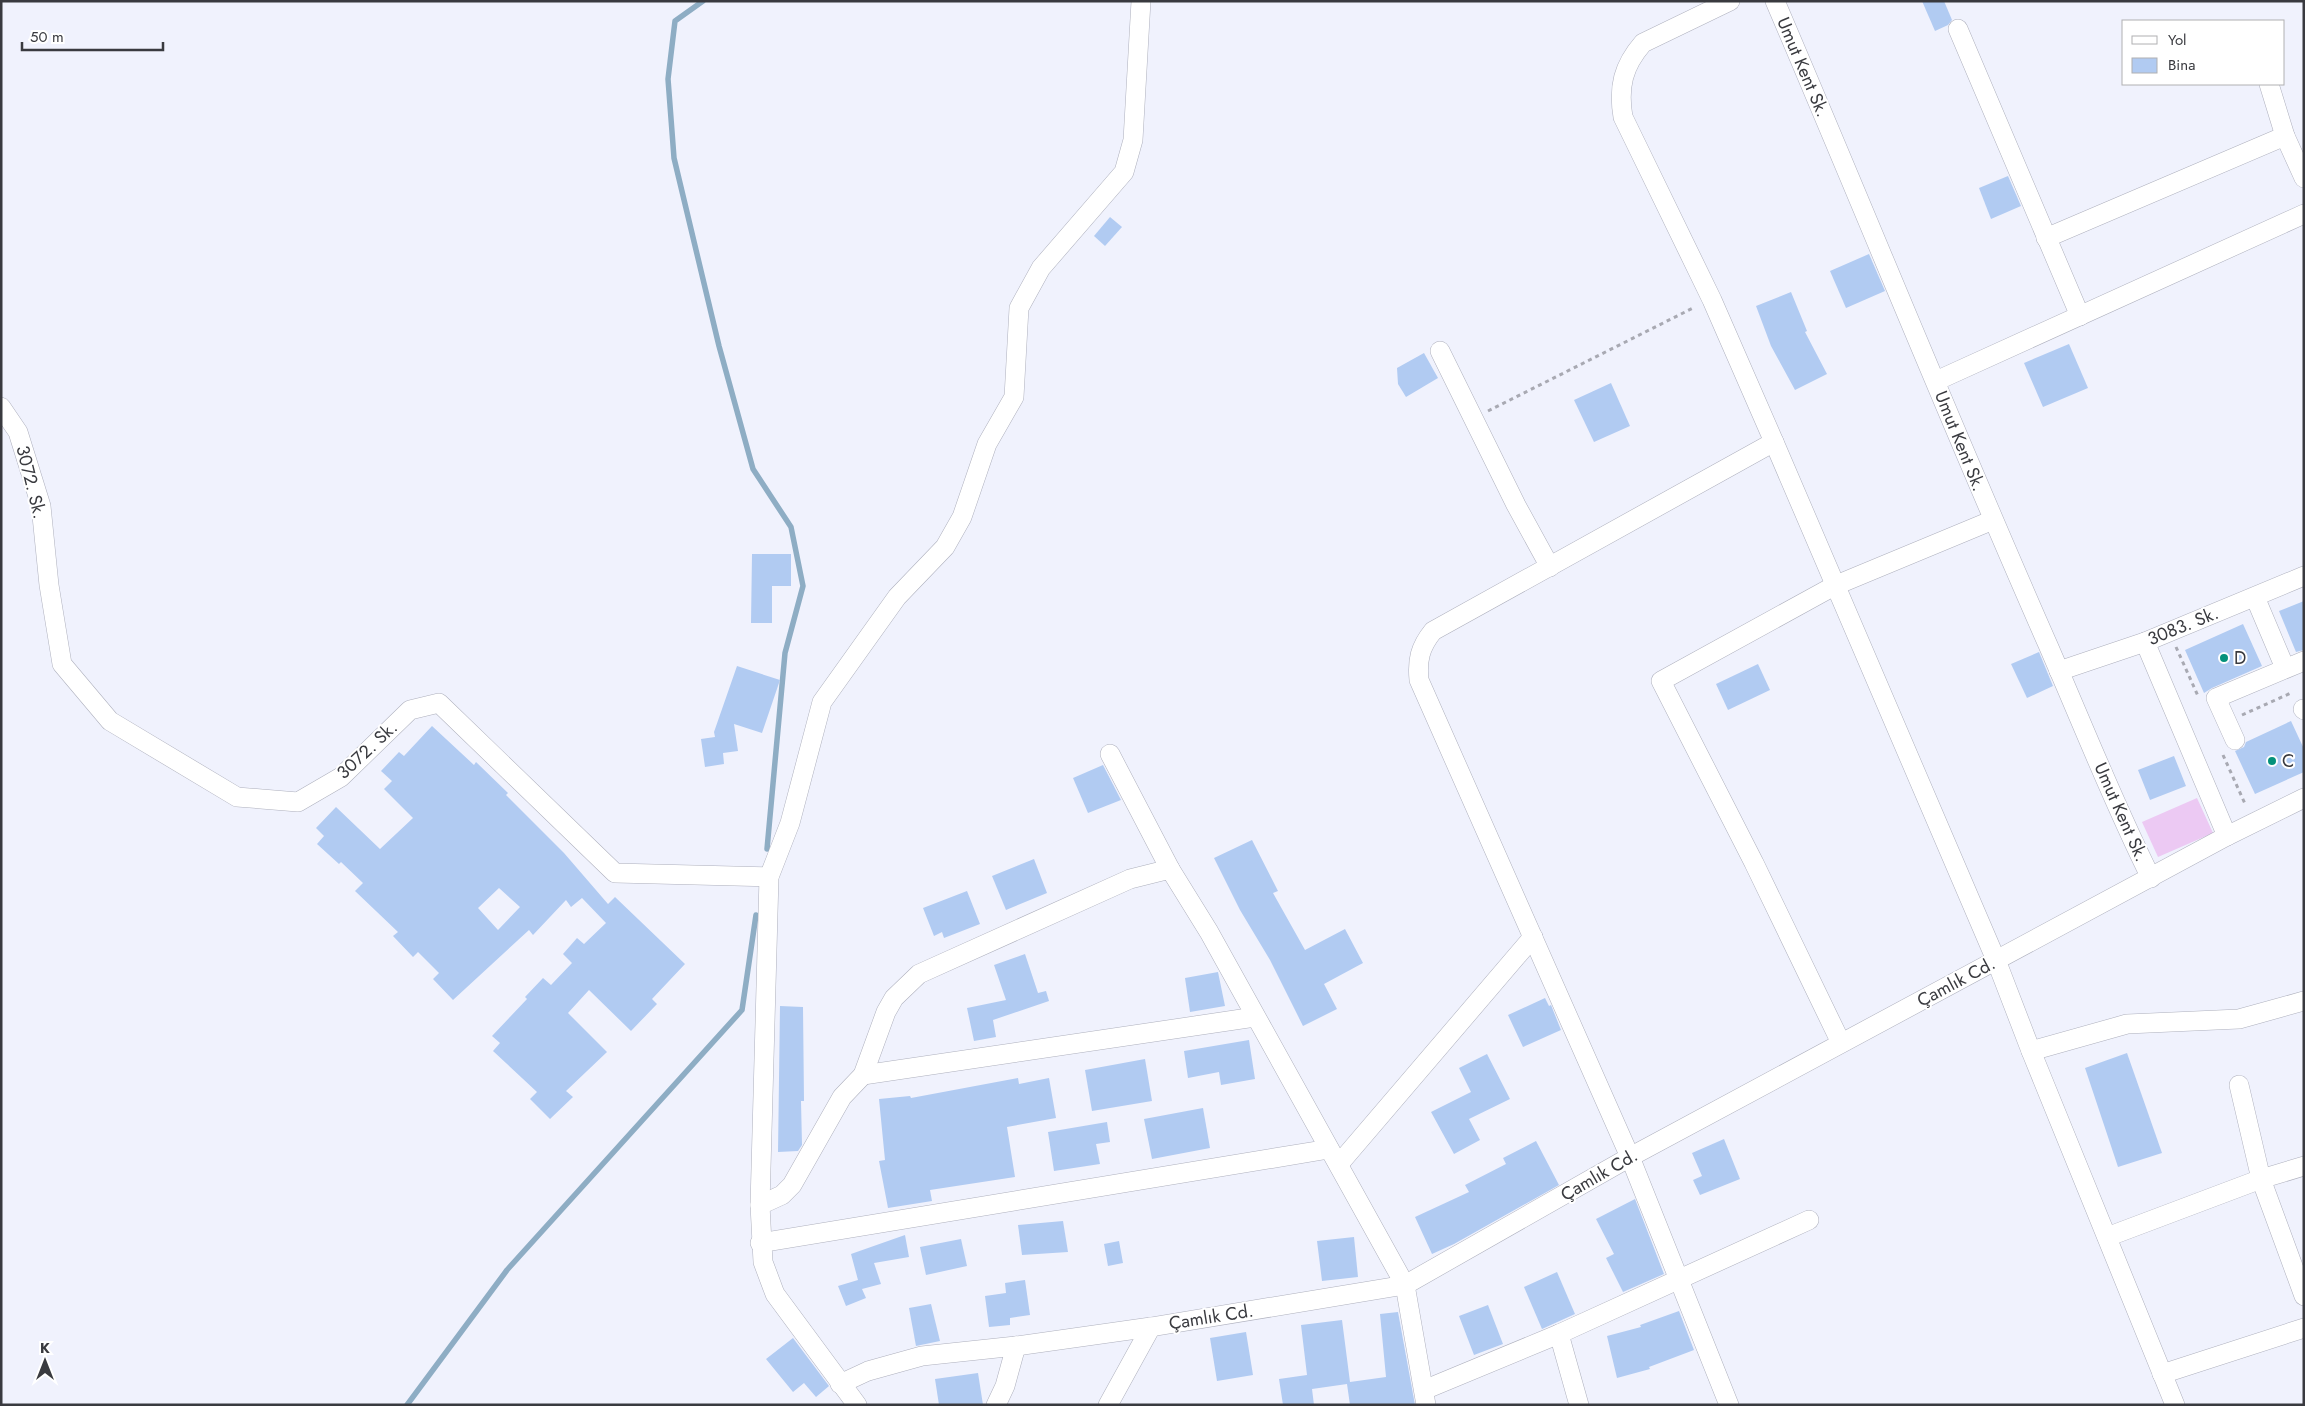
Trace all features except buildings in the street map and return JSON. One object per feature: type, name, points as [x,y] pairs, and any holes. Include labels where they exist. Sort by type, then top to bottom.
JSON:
[{"type":"street","points":[[857,1405],[775,1294],[768,1279],[760,1243],[769,877],[790,823],[822,702],[897,597],[945,547],[962,518],[987,444],[1014,397],[1019,308],[1041,268],[1124,172],[1133,140],[1141,1]]},
{"type":"street","points":[[1730,1],[1644,43],[1634,54],[1625,70],[1621,85],[1623,117],[1712,300],[1774,442],[1834,586],[1996,960],[2175,1405]]},
{"type":"street","name":"Umut Kent Sk.","points":[[1775,1],[1993,520],[2125,826],[2150,878]]},
{"type":"street","points":[[1958,29],[2080,316]]},
{"type":"street","points":[[2270,85],[2285,136],[2304,178]]},
{"type":"street","points":[[2046,238],[2285,136]]},
{"type":"street","points":[[1936,381],[2304,214]]},
{"type":"street","points":[[1440,351],[1516,505],[1550,567]]},
{"type":"street","name":"3072. Sk.","points":[[1,407],[18,432],[41,506],[49,585],[62,664],[110,721],[237,797],[298,802],[341,778],[410,710],[439,703],[615,874],[769,877]]},
{"type":"street","points":[[1729,1405],[1630,1157],[1419,680],[1418,665],[1420,650],[1433,631],[1774,442]]},
{"type":"street","points":[[1841,1044],[1754,863],[1660,681],[1834,586],[1993,520]]},
{"type":"street","name":"3083. Sk.","points":[[2059,671],[2145,642],[2304,576]]},
{"type":"street","points":[[2255,597],[2285,668]]},
{"type":"street","points":[[2145,642],[2227,836]]},
{"type":"street","points":[[2227,743],[2227,722],[2216,698],[2304,661]]},
{"type":"street","points":[[1110,754],[1170,869],[1208,932],[1405,1285],[1425,1397],[1679,1278],[1809,1220]]},
{"type":"street","name":"Çamlık Cd.","points":[[840,1384],[868,1371],[922,1356],[1016,1346],[1151,1327],[1405,1285],[1630,1157],[2227,836],[2304,798]]},
{"type":"street","points":[[760,1205],[782,1195],[792,1185],[842,1097],[863,1076],[886,1012],[900,991],[919,974],[1130,880],[1170,869]]},
{"type":"street","points":[[760,1243],[1334,1157],[1533,937]]},
{"type":"street","points":[[2031,1051],[2127,1024],[2239,1019],[2304,1001]]},
{"type":"street","points":[[863,1076],[1255,1018]]},
{"type":"street","points":[[2239,1085],[2261,1179],[2304,1296]]},
{"type":"street","points":[[2107,1237],[2261,1179],[2304,1166]]},
{"type":"street","points":[[1108,1405],[1151,1327]]},
{"type":"street","points":[[2162,1374],[2304,1328]]},
{"type":"street","points":[[1559,1334],[1579,1405]]},
{"type":"street","points":[[996,1405],[1005,1386],[1016,1346]]},
{"type":"path","points":[[1473,418],[1712,300]]},
{"type":"path","points":[[2184,643],[2176,647],[2200,701]]},
{"type":"path","points":[[2227,722],[2296,691],[2303,710]]},
{"type":"path","points":[[2227,743],[2247,808],[2255,804]]},
{"type":"shaded area","points":[[2197,798],[2213,833],[2158,857],[2142,822]]},
{"type":"waterway","points":[[703,1],[675,21],[668,79],[674,158],[719,346],[753,469],[791,527],[803,586],[785,653],[767,849]]},
{"type":"waterway","points":[[407,1405],[507,1270],[742,1010],[756,915]]},
{"type":"place","name":"D","points":[[2224,658]]},
{"type":"place","name":"C","points":[[2272,761]]}]
